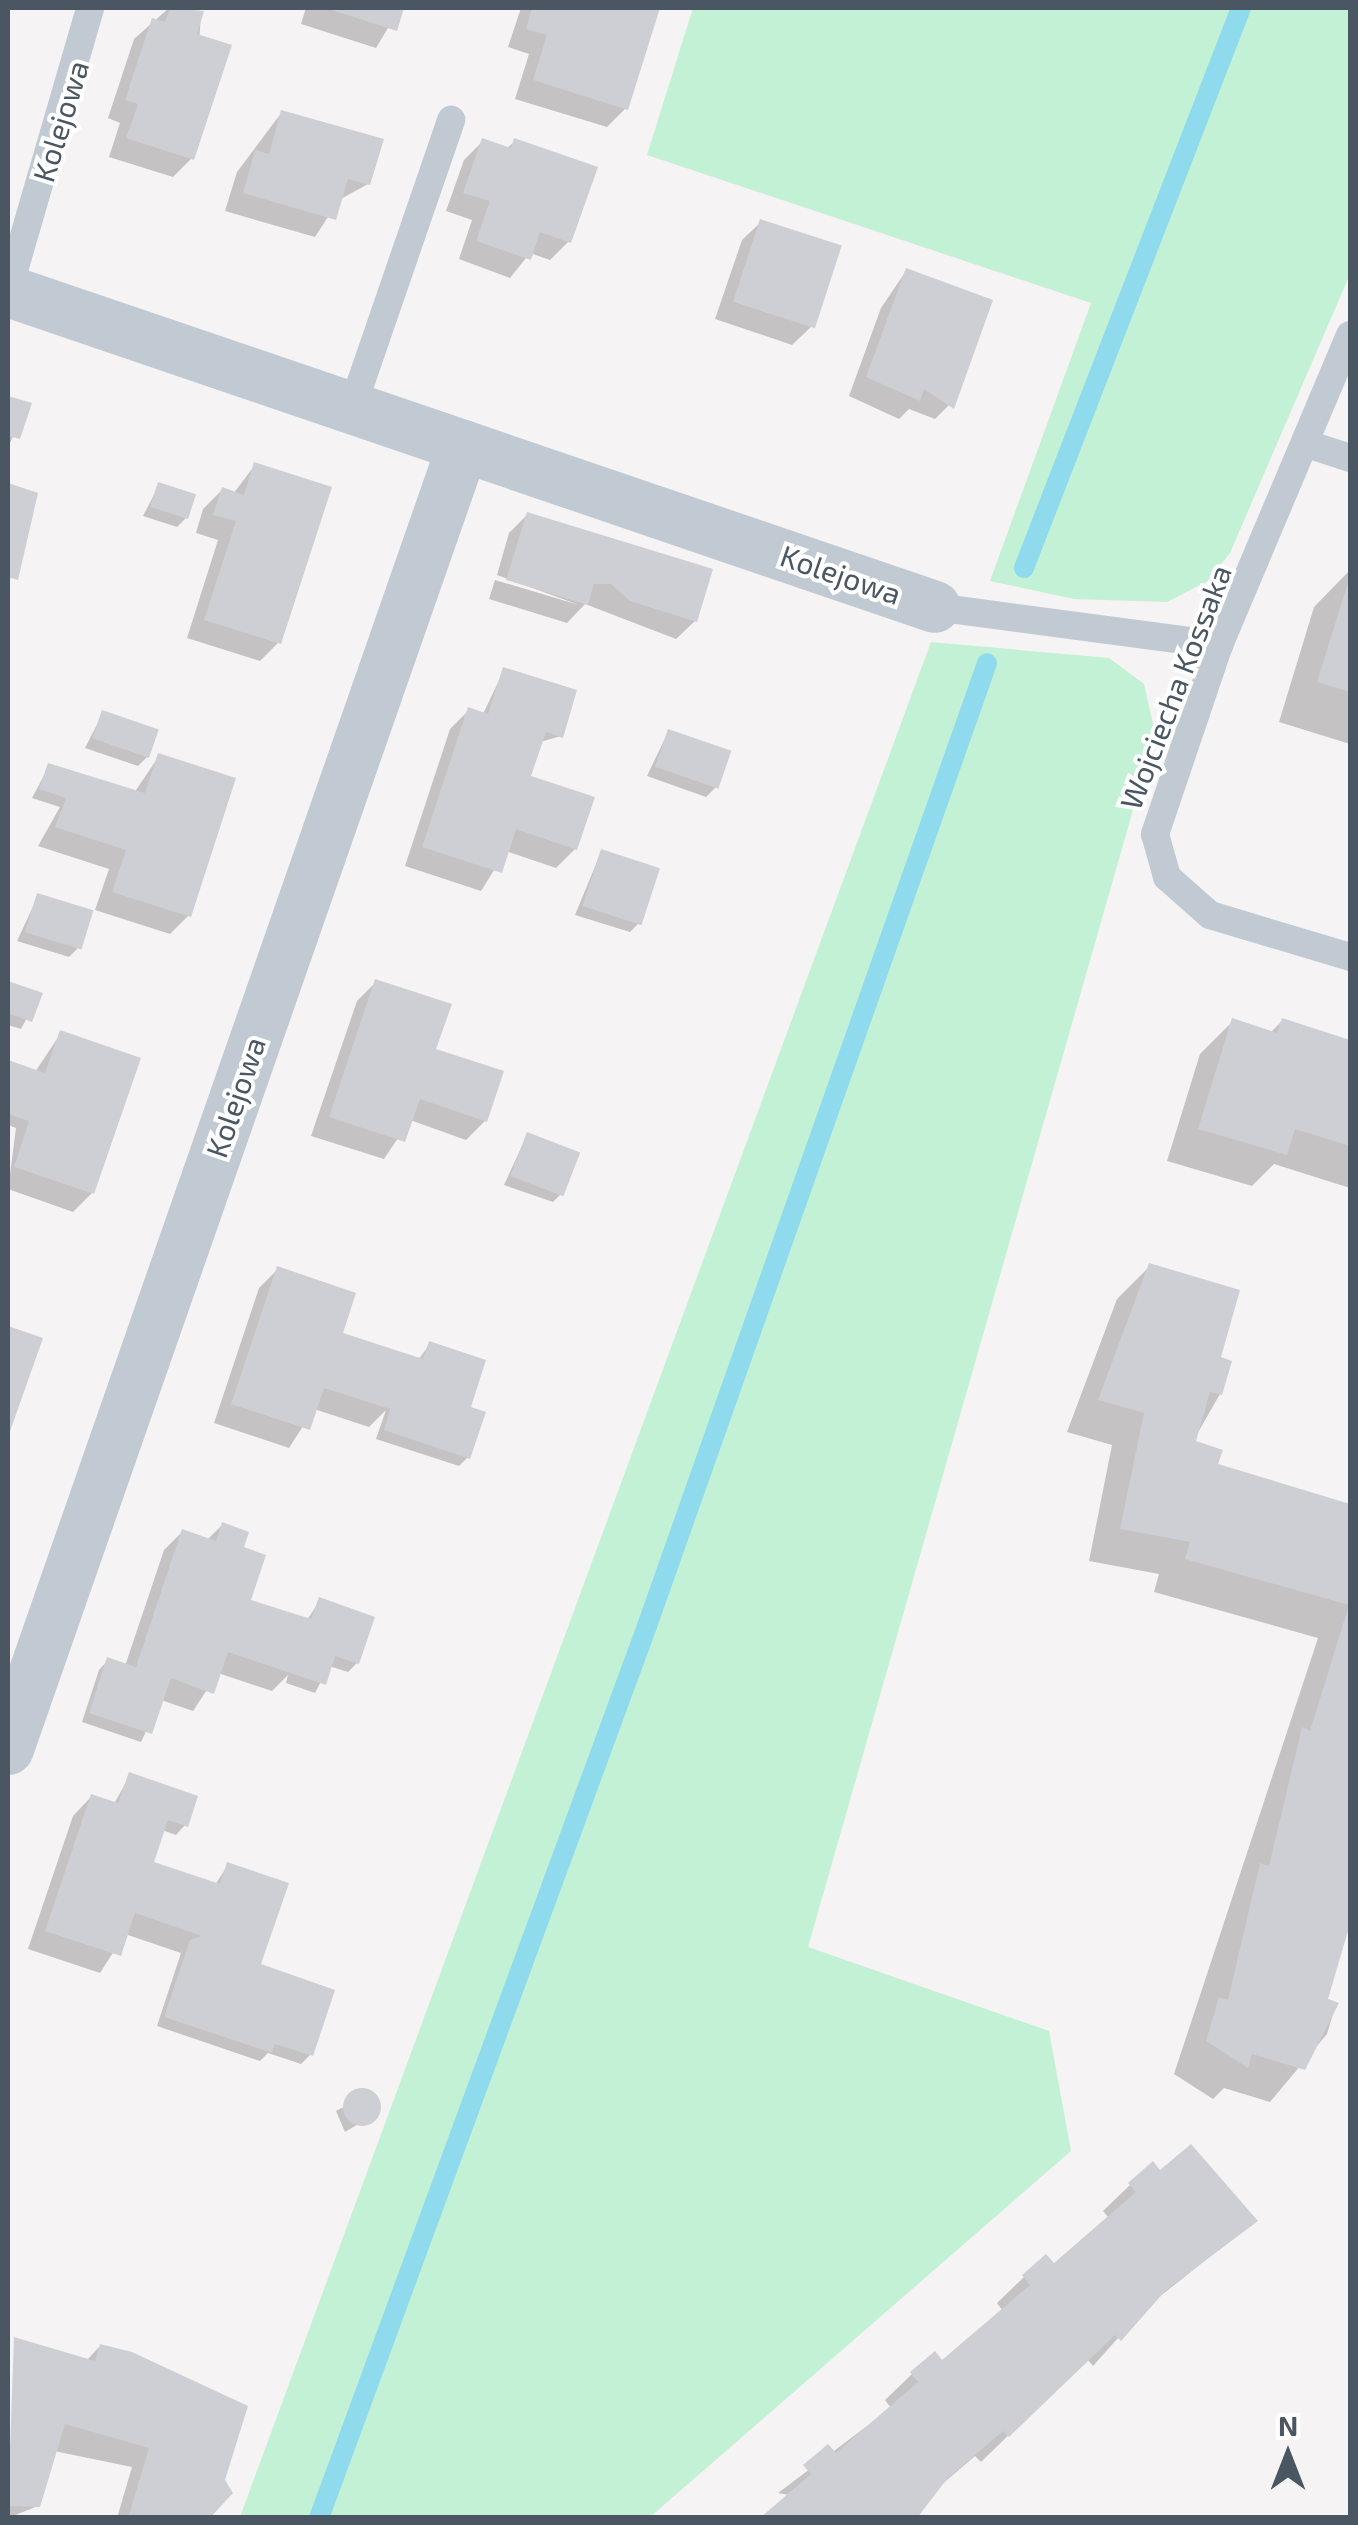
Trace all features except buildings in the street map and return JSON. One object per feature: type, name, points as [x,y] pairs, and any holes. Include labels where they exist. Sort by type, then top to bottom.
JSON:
[{"type":"street","name":"Kolejowa","points":[[8,291],[935,606]]},
{"type":"street","name":"Kolejowa","points":[[8,1749],[463,446]]},
{"type":"lane","name":"Kolejowa","points":[[8,291],[90,8]]},
{"type":"lane","points":[[352,408],[451,120]]},
{"type":"lane","name":"Wojciecha Kossaka","points":[[1350,335],[1219,645],[1158,809],[1162,868],[1210,914],[1350,957]]},
{"type":"lane","points":[[1307,444],[1350,458]]},
{"type":"lane","points":[[935,606],[1219,645]]},
{"type":"green space","points":[[693,8],[1350,8],[1350,274],[1230,553],[1208,581],[1167,602],[1074,599],[990,581],[1091,303],[647,155]]},
{"type":"green space","points":[[931,642],[1109,658],[1144,684],[1155,733],[808,1947],[1049,2031],[1071,2151],[650,2517],[240,2517]]},
{"type":"waterway","points":[[1024,568],[1241,8]]},
{"type":"waterway","points":[[319,2518],[647,1626],[987,663]]}]
